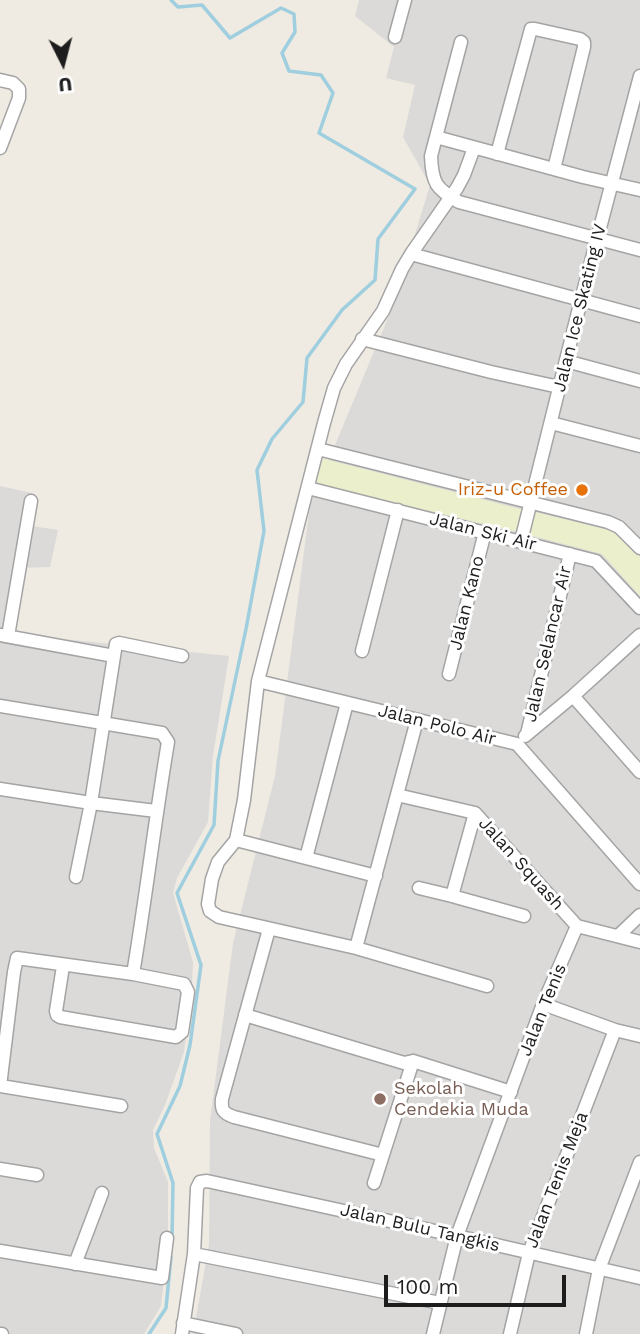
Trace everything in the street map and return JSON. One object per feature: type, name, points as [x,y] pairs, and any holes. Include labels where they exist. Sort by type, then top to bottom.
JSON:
[{"type":"street","points":[[396,37],[405,0]]},
{"type":"street","points":[[497,154],[531,29],[580,39],[584,42],[584,47],[554,169]]},
{"type":"street","points":[[461,42],[431,156],[435,183],[460,202],[640,250]]},
{"type":"street","name":"Jalan Ice Skating IV","points":[[521,541],[640,76]]},
{"type":"street","points":[[0,80],[13,83],[19,89],[19,98],[0,148]]},
{"type":"street","points":[[627,128],[640,132]]},
{"type":"street","points":[[436,137],[640,190]]},
{"type":"street","points":[[474,148],[464,175],[411,254],[383,310],[346,363],[334,388],[258,681],[246,789],[236,840],[218,863],[212,878],[208,904],[210,911],[219,917],[356,948],[487,986]]},
{"type":"street","points":[[411,254],[640,316]]},
{"type":"street","points":[[362,339],[559,387]]},
{"type":"street","points":[[566,361],[640,381]]},
{"type":"street","points":[[551,423],[640,446]]},
{"type":"street","points":[[318,449],[608,522],[619,527],[640,548]]},
{"type":"street","name":"Jalan Ski Air","points":[[308,488],[596,561],[640,608]]},
{"type":"street","points":[[31,501],[4,635],[114,656]]},
{"type":"street","points":[[362,651],[398,510]]},
{"type":"street","name":"Jalan Kano","points":[[449,674],[485,532]]},
{"type":"street","name":"Jalan Selancar Air","points":[[527,734],[570,554]]},
{"type":"street","points":[[517,744],[640,635]]},
{"type":"street","points":[[76,877],[91,803],[116,644],[182,656]]},
{"type":"street","name":"Jalan Polo Air","points":[[258,681],[517,744],[640,884]]},
{"type":"street","points":[[573,696],[640,772]]},
{"type":"street","points":[[306,858],[347,703]]},
{"type":"street","points":[[0,706],[162,733],[168,742],[133,974]]},
{"type":"street","points":[[356,948],[417,720]]},
{"type":"street","points":[[0,789],[156,811]]},
{"type":"street","name":"Jalan Squash","points":[[397,796],[475,813],[577,926],[640,942]]},
{"type":"street","points":[[452,896],[475,813]]},
{"type":"street","points":[[236,840],[376,876]]},
{"type":"street","points":[[419,888],[524,916]]},
{"type":"street","points":[[618,936],[640,915]]},
{"type":"street","name":"Jalan Tenis","points":[[433,1334],[457,1236],[543,1004],[577,926]]},
{"type":"street","points":[[269,929],[221,1109],[225,1114],[383,1155]]},
{"type":"street","points":[[63,966],[56,1011],[60,1017],[176,1037],[181,1032],[188,992],[184,984],[17,958],[0,1086],[121,1106]]},
{"type":"street","points":[[543,1004],[615,1030],[640,1036]]},
{"type":"street","points":[[245,1015],[509,1096]]},
{"type":"street","name":"Jalan Tenis Meja","points":[[510,1334],[529,1253],[615,1030]]},
{"type":"street","points":[[374,1184],[409,1064]]},
{"type":"street","points":[[590,1333],[599,1269],[640,1162]]},
{"type":"street","points":[[0,1169],[37,1175]]},
{"type":"street","name":"Jalan Bulu Tangkis","points":[[194,1254],[197,1188],[200,1182],[207,1181],[640,1278]]},
{"type":"street","points":[[75,1264],[102,1193]]},
{"type":"street","points":[[0,1251],[162,1278],[167,1238]]},
{"type":"street","points":[[236,1334],[183,1329],[194,1254],[440,1303]]},
{"type":"shaded area","points":[[359,0],[640,0],[640,1334],[193,1334],[209,1245],[210,1121],[233,943],[275,776],[310,505],[393,306],[430,185],[403,137],[415,85],[386,78],[394,47],[355,16]]},
{"type":"shaded area","points":[[0,486],[32,493],[25,525],[58,530],[50,567],[17,568],[15,634],[229,656],[213,756],[208,822],[177,878],[173,893],[193,962],[192,986],[184,1052],[153,1130],[154,1148],[168,1182],[168,1242],[161,1306],[144,1334],[0,1334]]},
{"type":"green space","points":[[321,458],[524,510],[518,532],[314,484]]},
{"type":"green space","points":[[535,512],[617,532],[640,557],[640,596],[602,554],[529,535]]},
{"type":"waterway","points":[[171,0],[178,7],[202,5],[230,38],[281,8],[294,14],[295,32],[282,53],[289,71],[321,75],[333,93],[319,133],[415,189],[378,239],[375,280],[342,310],[307,358],[303,402],[272,439],[257,470],[264,531],[218,761],[214,825],[177,893],[201,965],[190,1045],[180,1086],[157,1134],[173,1183],[172,1239]]},
{"type":"waterway","points":[[149,1334],[166,1308],[171,1257]]},
{"type":"place","name":"Iriz-u Coffee","points":[[582,490]]},
{"type":"place","name":"Sekolah Cendekia Muda","points":[[380,1099]]}]
